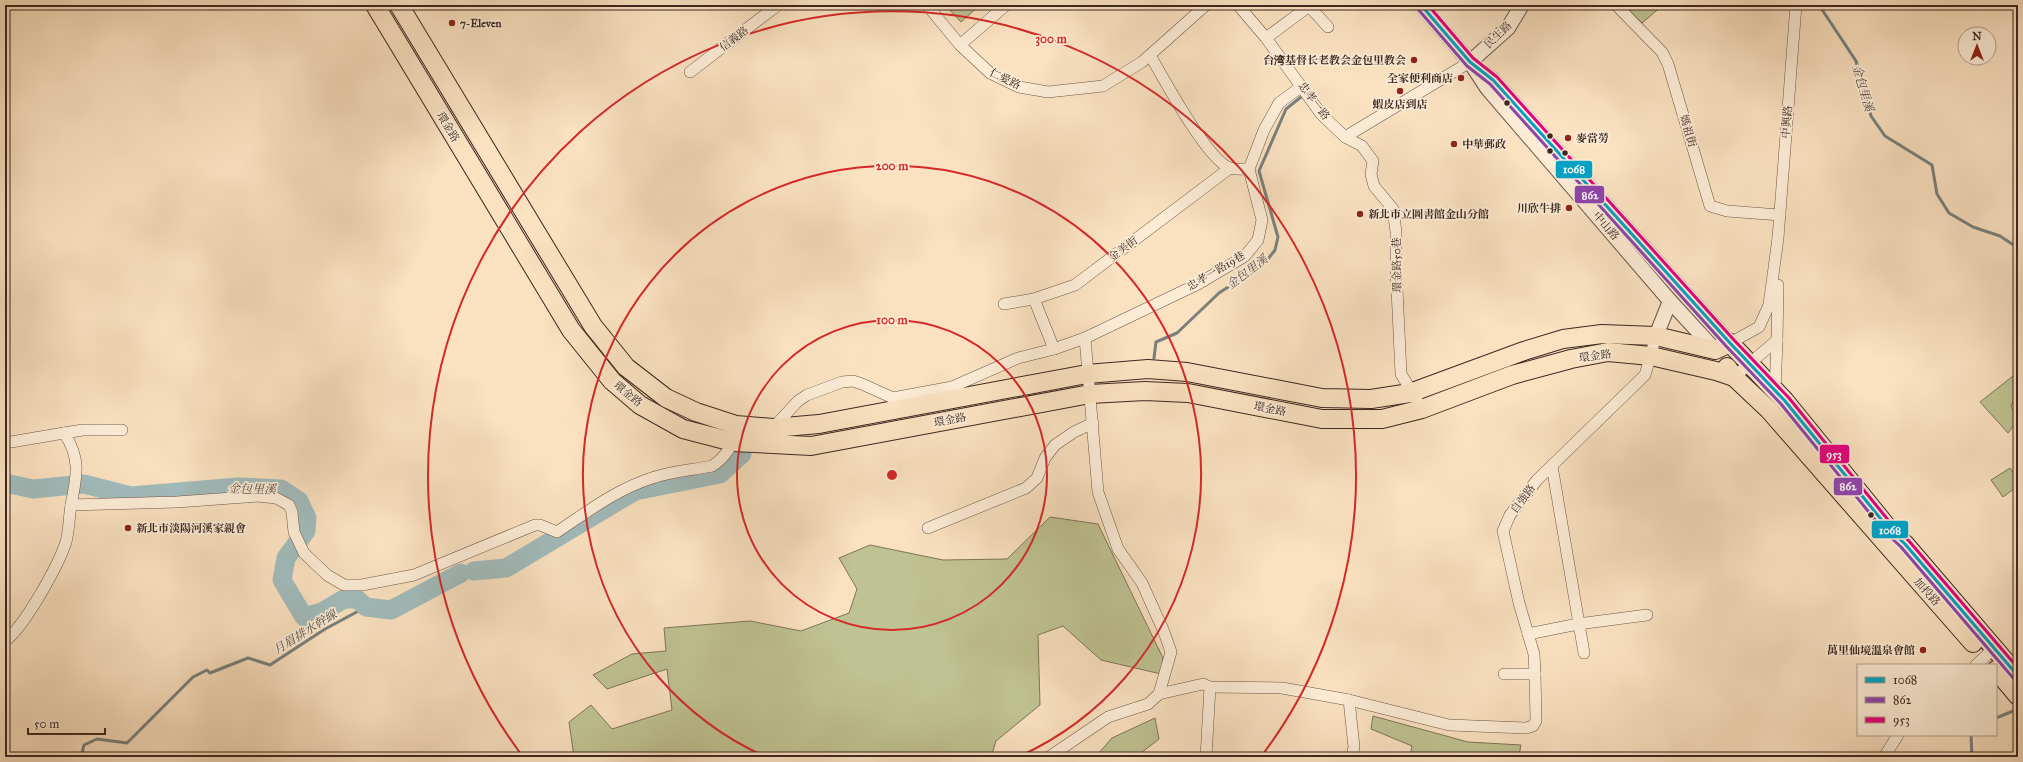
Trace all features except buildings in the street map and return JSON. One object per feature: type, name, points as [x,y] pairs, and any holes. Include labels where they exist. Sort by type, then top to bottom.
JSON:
[{"type":"main road","name":"環金路","points":[[375,5],[571,330],[612,381],[640,406],[683,429],[734,434],[811,446],[1090,394],[1145,391],[1188,393],[1322,419],[1382,419],[1422,409],[1512,375],[1571,359],[1608,352],[1651,356],[1716,370],[1734,377]]},
{"type":"main road","name":"環金路","points":[[399,5],[593,326],[626,367],[666,398],[696,412],[734,434],[773,428],[819,424],[1087,374],[1148,370],[1187,372],[1322,398],[1371,399],[1412,392],[1524,351],[1563,339],[1602,334],[1656,336],[1723,346]]},
{"type":"main road","name":"中山路","points":[[1723,346],[1749,364],[1785,401],[1884,533]]},
{"type":"main road","points":[[1723,346],[1734,377],[1769,410],[1884,533]]},
{"type":"main road","name":"加投路","points":[[1884,533],[1988,661]]},
{"type":"main road","name":"加投路","points":[[1997,666],[2018,676]]},
{"type":"main road","name":"加投路","points":[[1997,672],[2018,696]]},
{"type":"street","name":"信義路","points":[[690,72],[778,5]]},
{"type":"street","name":"仁愛路","points":[[927,5],[960,45],[990,73],[1019,87],[1048,92],[1103,86],[1142,62],[1206,5]]},
{"type":"street","points":[[960,45],[1006,5]]},
{"type":"street","name":"忠孝一路","points":[[1238,5],[1266,38],[1321,114],[1345,137]]},
{"type":"street","name":"中山路","points":[[1421,5],[1470,62],[1486,88],[1670,301],[1723,346]]},
{"type":"street","name":"民生路","points":[[1470,62],[1508,28],[1522,5]]},
{"type":"street","name":"媽祖街","points":[[1616,5],[1662,52],[1668,64],[1710,206],[1727,211],[1780,215]]},
{"type":"street","name":"中興路","points":[[1723,346],[1759,327],[1769,305],[1778,238],[1796,5]]},
{"type":"street","points":[[1266,38],[1309,6],[1328,27]]},
{"type":"street","points":[[1150,55],[1182,111],[1217,158],[1230,168],[1249,169],[1264,130],[1279,103],[1302,86]]},
{"type":"street","points":[[1345,137],[1470,62]]},
{"type":"street","name":"中山路","points":[[1470,62],[1493,80],[1723,346]]},
{"type":"street","name":"環金路50巷","points":[[1345,137],[1362,146],[1373,161],[1371,174],[1374,186],[1393,209],[1396,232],[1396,268],[1402,374],[1422,409]]},
{"type":"street","name":"金美街","points":[[1004,304],[1034,299],[1075,284],[1230,168]]},
{"type":"street","name":"忠孝一路19巷","points":[[773,428],[798,401],[807,395],[842,382],[853,381],[893,398],[952,388],[1018,358],[1054,349],[1085,338],[1198,284],[1245,256],[1258,240],[1262,220],[1249,169]]},
{"type":"street","name":"中興路","points":[[1775,391],[1778,238]]},
{"type":"street","points":[[1034,299],[1054,349]]},
{"type":"street","points":[[1656,336],[1670,301]]},
{"type":"street","name":"自強路","points":[[1349,700],[1449,725],[1526,728],[1533,726],[1536,721],[1534,654],[1519,603],[1503,531],[1510,515],[1537,480],[1645,375],[1656,336]]},
{"type":"street","points":[[1085,338],[1098,492],[1118,549],[1142,583],[1164,632],[1171,652],[1159,694]]},
{"type":"street","points":[[1734,377],[1777,340]]},
{"type":"street","points":[[928,528],[1026,488],[1037,478],[1045,458],[1055,445],[1074,432],[1093,423]]},
{"type":"street","points":[[5,443],[64,432],[83,430],[122,430]]},
{"type":"street","points":[[5,641],[20,625],[39,594],[66,541],[76,478],[77,462],[72,444],[64,432]]},
{"type":"street","points":[[71,505],[177,502],[258,496],[276,498],[289,505],[292,512],[296,538],[302,548],[327,575],[344,585],[362,586],[414,574],[535,525],[540,525],[557,532],[604,500],[628,487],[653,477],[712,466],[721,461],[734,434]]},
{"type":"street","points":[[1552,466],[1584,653]]},
{"type":"street","points":[[1528,634],[1578,624],[1647,615]]},
{"type":"street","points":[[1504,674],[1535,674]]},
{"type":"street","points":[[1049,757],[1108,717],[1148,704],[1159,694],[1203,684],[1210,687],[1282,688],[1349,700],[1354,747],[1352,757]]},
{"type":"street","points":[[1206,757],[1210,687]]},
{"type":"street","points":[[1884,757],[1897,736]]},
{"type":"green space","points":[[945,5],[980,5],[961,22]]},
{"type":"green space","points":[[1623,5],[1663,5],[1642,23]]},
{"type":"green space","points":[[2018,372],[2018,391],[2011,406],[2017,421],[2008,433],[1980,402]]},
{"type":"green space","points":[[2010,468],[2018,480],[2018,486],[2003,497],[1991,480]]},
{"type":"green space","points":[[1050,517],[1098,524],[1163,658],[1161,674],[1101,660],[1063,626],[1038,635],[1040,705],[996,741],[991,757],[574,757],[569,722],[591,705],[612,729],[672,710],[667,669],[607,689],[593,675],[632,654],[666,651],[664,628],[750,621],[801,631],[849,613],[857,589],[839,558],[870,545],[943,560],[1007,559]]},
{"type":"green space","points":[[1373,716],[1468,742],[1521,745],[1519,755],[1522,757],[1410,757],[1412,746],[1371,729]]},
{"type":"green space","points":[[1155,718],[1159,739],[1136,757],[1100,757],[1098,754],[1112,738]]},
{"type":"waterway","name":"金包里溪","points":[[1819,5],[1856,61],[1871,116],[1885,136],[1932,165],[1937,194],[1949,213],[1973,227],[2000,236],[2018,248]]},
{"type":"waterway","name":"金包里溪","points":[[1154,358],[1156,342],[1177,333],[1219,293],[1268,259],[1275,250],[1278,237],[1259,171],[1286,109],[1301,97]]},
{"type":"waterway","points":[[474,571],[506,568],[635,491],[720,474],[742,454]]},
{"type":"waterway","name":"金包里溪","points":[[5,483],[33,489],[84,484],[131,496],[238,487],[281,489],[299,501],[307,518],[306,531],[286,558],[282,580],[304,617],[322,612],[344,599],[357,599],[366,607],[391,610],[461,573]]},
{"type":"waterway","name":"月眉排水幹線","points":[[81,757],[84,745],[97,739],[127,743],[193,677],[207,670],[210,673],[248,658],[270,665],[325,629],[366,607]]},
{"type":"waterway","points":[[1997,718],[2018,709]]},
{"type":"waterway","points":[[1971,736],[1972,757]]},
{"type":"transit line","name":"1068","points":[[1421,5],[1470,62],[1493,80],[1730,343],[1785,401],[1889,529],[1905,544],[2018,676]]},
{"type":"transit line","name":"953","points":[[1428,5],[1473,58],[1497,77],[1734,340],[1789,398],[1893,526],[1909,541],[2018,668]]},
{"type":"transit line","name":"862","points":[[1417,8],[1467,66],[1490,84],[1726,346],[1781,404],[1885,532],[1901,547],[2014,679]]},
{"type":"place","name":"7-Eleven","points":[[452,23]]},
{"type":"place","name":"台湾基督长老教会金包里教会","points":[[1414,60]]},
{"type":"place","name":"全家便利商店","points":[[1461,78]]},
{"type":"place","name":"蝦皮店到店","points":[[1400,91]]},
{"type":"place","name":"麥當勞","points":[[1568,138]]},
{"type":"place","name":"中華郵政","points":[[1454,144]]},
{"type":"place","name":"川欣牛排","points":[[1569,208]]},
{"type":"place","name":"新北市立圖書館金山分館","points":[[1360,214]]},
{"type":"place","name":"新北市淡陽河溪家親會","points":[[128,528]]},
{"type":"place","name":"萬里仙境溫泉會館","points":[[1923,650]]}]
